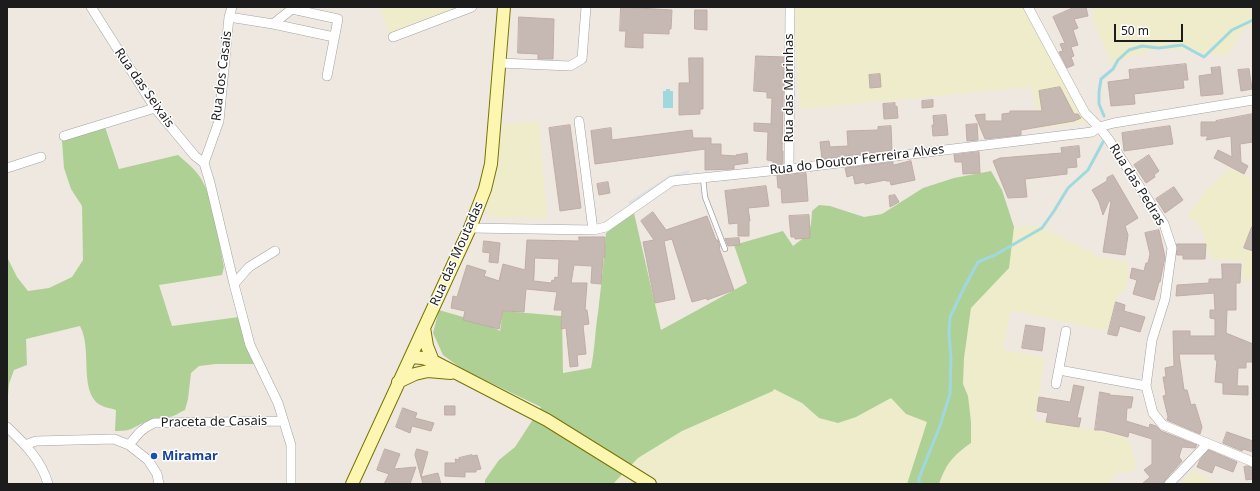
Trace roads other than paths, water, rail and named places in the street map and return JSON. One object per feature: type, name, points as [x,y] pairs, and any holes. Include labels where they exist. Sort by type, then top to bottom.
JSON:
[{"type":"main road","name":"Rua das Moutadas","points":[[352,484],[470,228],[486,189],[491,164],[504,7]]},
{"type":"main road","points":[[424,328],[431,366]]},
{"type":"main road","points":[[411,357],[419,366],[431,366],[455,373],[547,420],[650,484]]},
{"type":"main road","points":[[398,382],[431,366]]},
{"type":"street","name":"Rua das Seixais","points":[[91,7],[155,108],[195,156],[204,163]]},
{"type":"street","name":"Rua dos Casais","points":[[204,163],[219,122],[229,17],[232,7]]},
{"type":"street","points":[[394,37],[472,7]]},
{"type":"street","points":[[500,63],[570,66],[582,59],[586,7]]},
{"type":"street","name":"Rua das Marinhas","points":[[789,169],[790,7]]},
{"type":"street","name":"Rua das Pedras","points":[[1028,7],[1085,113],[1099,127],[1164,224],[1172,248],[1165,299],[1152,340],[1146,386],[1153,413],[1162,425],[1253,462]]},
{"type":"street","points":[[273,24],[292,9],[338,19],[327,76]]},
{"type":"street","points":[[229,17],[273,24],[334,37]]},
{"type":"street","name":"Rua do Doutor Ferreira Alves","points":[[470,228],[594,230],[606,227],[672,181],[789,169],[1092,132],[1099,127],[1114,123],[1253,100]]},
{"type":"street","points":[[64,136],[155,108]]},
{"type":"street","points":[[579,121],[594,230]]},
{"type":"street","points":[[7,168],[41,157]]},
{"type":"street","points":[[204,163],[250,345],[278,403],[291,445],[291,484]]},
{"type":"street","points":[[234,284],[249,267],[275,251]]},
{"type":"street","points":[[1056,384],[1066,331]]},
{"type":"street","points":[[1059,370],[1146,386]]},
{"type":"street","name":"Praceta de Casais","points":[[129,445],[139,431],[154,423],[283,421]]},
{"type":"street","points":[[7,427],[25,445],[39,464],[48,484]]},
{"type":"street","points":[[25,445],[36,441],[114,439],[129,445],[148,460],[157,474],[159,484]]},
{"type":"street","points":[[1169,484],[1207,444]]},
{"type":"lane","points":[[703,178],[705,197],[725,249]]},
{"type":"water","points":[[666,89],[673,91],[673,108],[663,108],[663,91],[666,91]]},
{"type":"waterway","points":[[1104,116],[1099,104],[1101,79],[1113,69],[1118,60],[1129,50],[1142,46],[1159,48],[1182,45],[1204,57],[1232,30],[1253,20]]},
{"type":"waterway","points":[[919,484],[919,478],[940,426],[950,394],[950,317],[964,288],[978,262],[995,255],[1042,228],[1068,188],[1088,170],[1103,142]]},
{"type":"place","name":"Miramar","points":[[154,456]]}]
